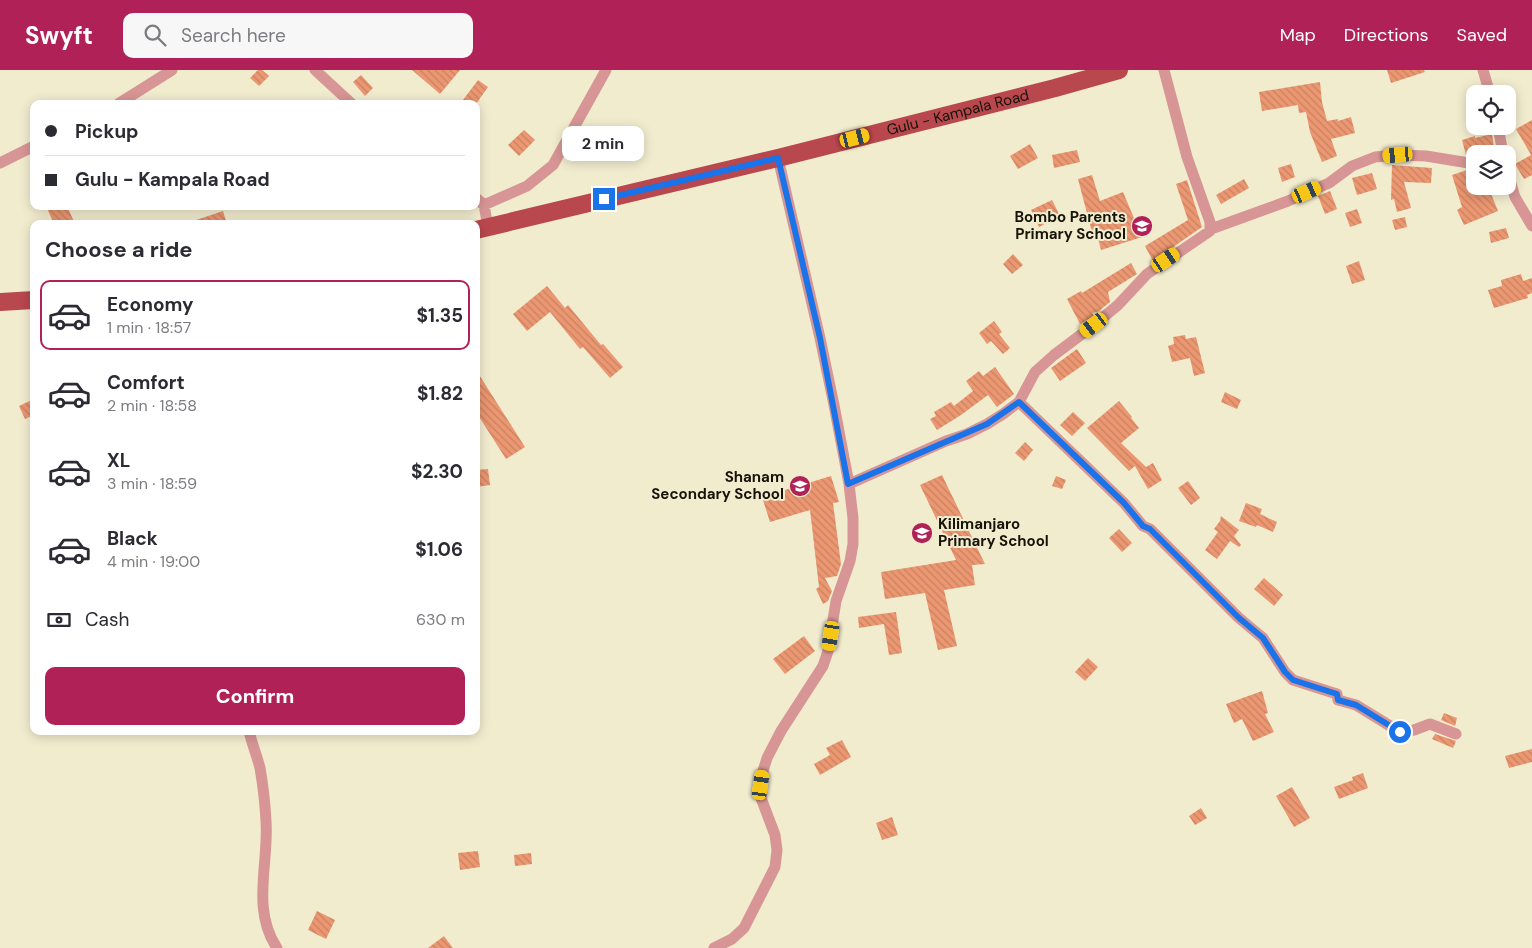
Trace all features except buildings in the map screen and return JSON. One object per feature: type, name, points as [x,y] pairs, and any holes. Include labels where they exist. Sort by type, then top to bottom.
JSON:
[{"type":"main road","name":"Gulu - Kampala Road","points":[[482,228],[778,158],[1119,70]]},
{"type":"main road","points":[[0,302],[30,300]]},
{"type":"street","points":[[124,100],[172,70]]},
{"type":"street","points":[[315,70],[348,100]]},
{"type":"street","points":[[482,228],[480,201],[527,186],[552,165],[606,70]]},
{"type":"street","points":[[1164,70],[1182,140],[1211,229]]},
{"type":"street","points":[[1483,70],[1487,85]]},
{"type":"street","points":[[0,163],[30,148]]},
{"type":"street","points":[[848,484],[987,424],[1019,402],[1035,372],[1054,354],[1118,305],[1147,274],[1211,229],[1288,201],[1329,182],[1352,166],[1375,157],[1398,155],[1426,156],[1466,163]]},
{"type":"street","points":[[714,948],[732,939],[744,928],[775,866],[777,850],[775,835],[761,798],[762,771],[766,758],[823,666],[828,651],[836,601],[850,561],[853,544],[853,518],[848,484],[820,338],[778,158]]},
{"type":"street","points":[[1514,195],[1532,226]]},
{"type":"street","points":[[1019,402],[1124,503],[1143,526],[1150,529],[1239,618],[1263,638],[1285,672],[1293,680],[1337,694],[1338,700],[1356,705],[1400,732],[1414,730],[1430,724],[1456,734]]},
{"type":"street","points":[[250,735],[259,767],[266,823],[266,854],[262,884],[264,917],[269,936],[277,948]]},
{"type":"place","name":"Bombo Parents Primary School","points":[[1142,226]]},
{"type":"place","name":"Shanam Secondary School","points":[[800,486]]},
{"type":"place","name":"Kilimanjaro Primary School","points":[[922,533]]},
{"type":"route","points":[[604,199],[778,158],[820,338],[848,484],[946,441],[967,434],[1004,414],[1019,402],[1124,503],[1143,526],[1150,529],[1239,618],[1263,638],[1285,672],[1293,680],[1337,694],[1338,700],[1356,705],[1400,732]]}]
